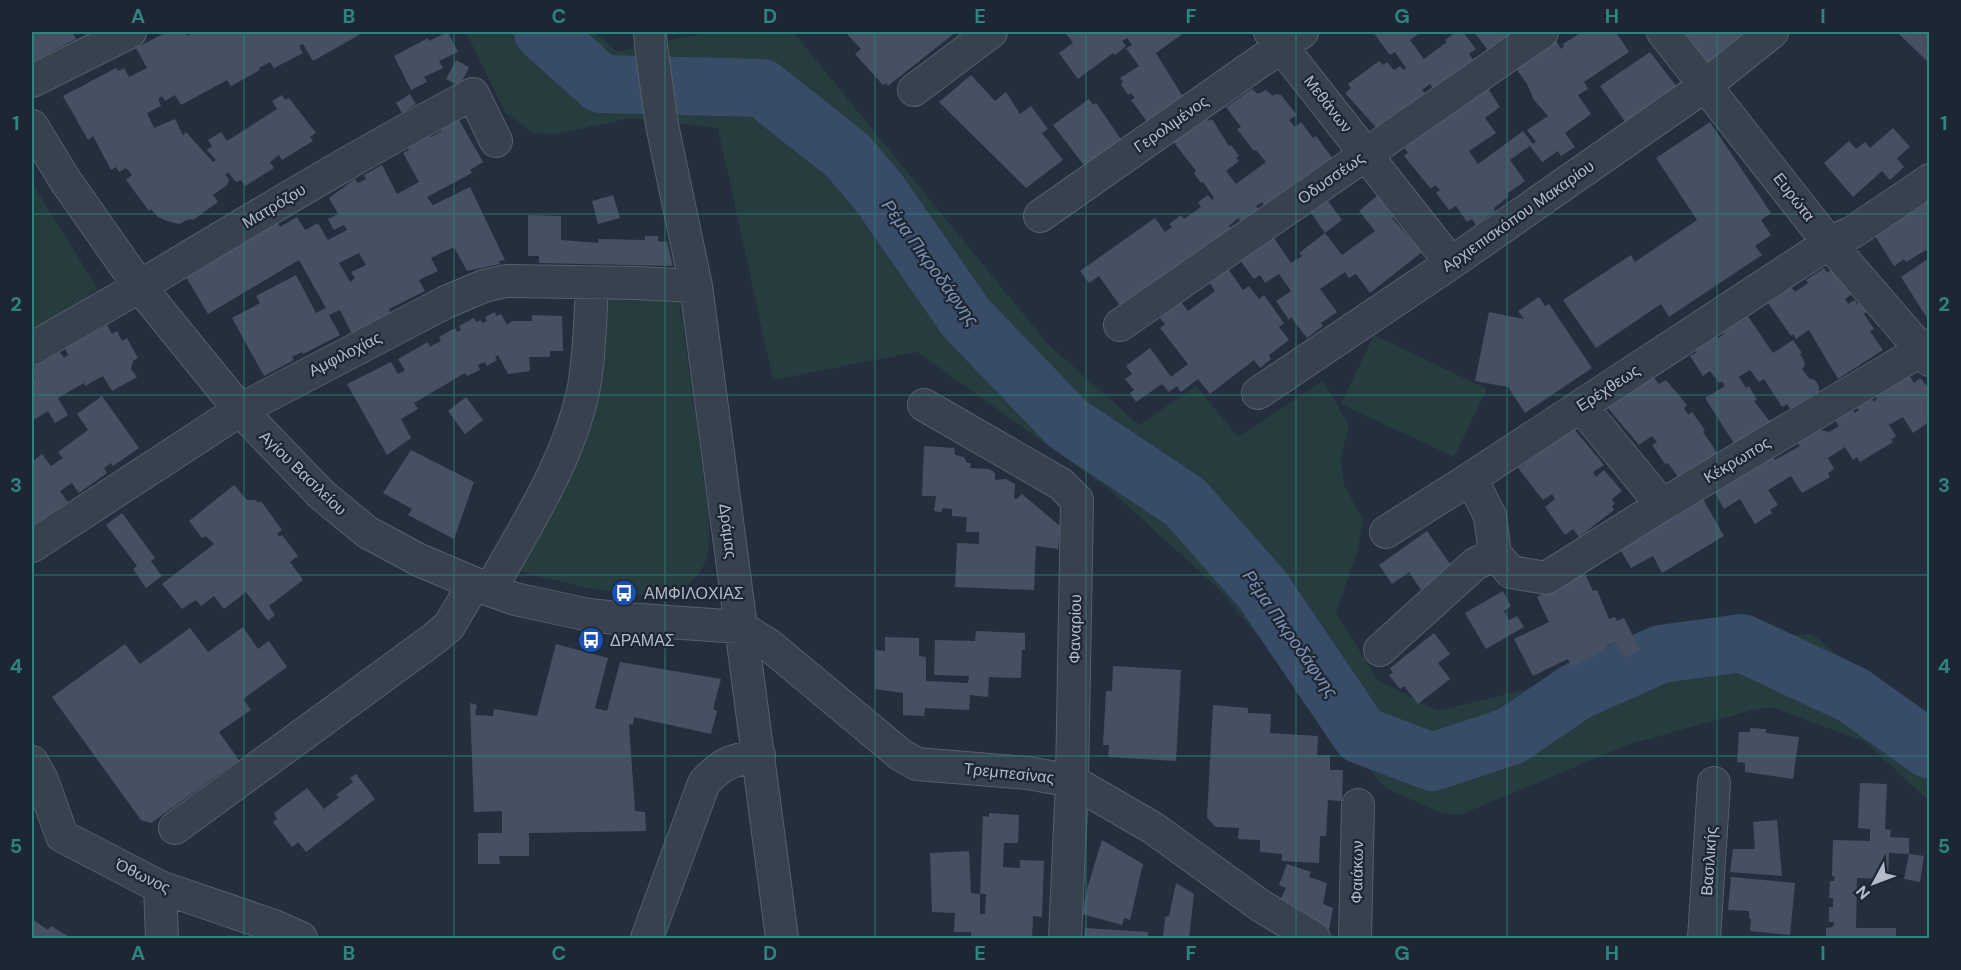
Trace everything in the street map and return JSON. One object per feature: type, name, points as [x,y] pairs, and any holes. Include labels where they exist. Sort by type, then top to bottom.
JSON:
[{"type":"street","points":[[32,81],[130,32]]},
{"type":"street","points":[[914,90],[991,32]]},
{"type":"street","name":"Οδυσσέως","points":[[1120,325],[1542,32]]},
{"type":"street","name":"Ευρώτα","points":[[1663,32],[1829,243],[1927,352]]},
{"type":"street","name":"Αρχιεπισκόπου Μακαρίου","points":[[1258,393],[1706,85],[1772,32]]},
{"type":"street","name":"Μεθάνων","points":[[1285,36],[1367,154],[1451,262]]},
{"type":"street","name":"Γερολιμένος","points":[[1040,216],[1285,36]]},
{"type":"street","name":"Δράμας","points":[[651,39],[662,125],[696,286],[782,939]]},
{"type":"street","name":"Ματρόζου","points":[[32,349],[140,287],[281,201],[473,94],[496,141]]},
{"type":"street","name":"Αγίου Βασιλείου","points":[[32,126],[65,180],[140,287],[240,410],[321,494],[367,532],[419,560],[515,599],[589,615],[626,620],[740,627]]},
{"type":"street","name":"Ερέχθεως","points":[[1386,532],[1829,243],[1853,232],[1929,180]]},
{"type":"street","name":"Αμφιλοχίας","points":[[32,546],[240,410],[446,302],[484,286],[506,281],[696,286]]},
{"type":"street","points":[[175,828],[435,638],[449,626],[482,587],[549,484],[567,445],[583,392],[592,283]]},
{"type":"street","name":"Κέκρωπος","points":[[1495,554],[1511,572],[1546,578],[1662,505],[1927,352]]},
{"type":"street","name":"Φαναρίου","points":[[924,405],[1061,484],[1077,500],[1072,781],[1065,939]]},
{"type":"street","points":[[1581,406],[1662,505]]},
{"type":"street","points":[[1380,650],[1475,564],[1495,554],[1490,516],[1471,478]]},
{"type":"street","name":"Τρεμπεσίνας","points":[[740,627],[769,645],[901,755],[917,764],[1029,773],[1072,781],[1153,828],[1261,906],[1314,939]]},
{"type":"street","points":[[647,939],[704,783],[716,770],[729,762],[759,755]]},
{"type":"street","points":[[32,762],[42,780],[62,836]]},
{"type":"street","name":"Βασιλικής","points":[[1704,939],[1714,783]]},
{"type":"street","name":"Φαιάκων","points":[[1355,939],[1358,805]]},
{"type":"street","name":"Όθωνος","points":[[32,826],[62,836],[160,887],[274,926],[301,939]]},
{"type":"street","points":[[160,887],[162,939]]},
{"type":"green space","points":[[466,32],[595,32],[617,52],[709,32],[793,32],[1047,343],[1139,425],[1196,386],[1238,437],[1323,381],[1349,425],[1341,457],[1344,485],[1363,520],[1358,549],[1336,613],[1378,680],[1437,711],[1545,685],[1665,642],[1812,634],[1929,730],[1929,801],[1865,742],[1772,707],[1753,710],[1630,744],[1460,815],[1442,813],[1385,788],[1218,588],[1109,489],[917,352],[773,380],[718,128],[630,118],[558,134],[533,133],[505,112]]},
{"type":"green space","points":[[32,183],[98,289],[32,330]]},
{"type":"green space","points":[[598,297],[679,298],[709,516],[709,539],[707,557],[698,574],[683,588],[664,596],[651,597],[607,591],[519,571],[521,557]]},
{"type":"green space","points":[[1374,335],[1487,389],[1454,457],[1341,404]]},
{"type":"building","points":[[32,32],[72,32],[76,39],[32,62]]},
{"type":"building","points":[[167,32],[185,32],[187,36],[194,32],[357,32],[359,35],[313,61],[303,44],[299,46],[303,53],[274,68],[270,62],[231,86],[227,80],[181,105],[175,95],[165,101],[162,96],[158,99],[161,106],[147,113],[154,128],[175,119],[183,135],[186,132],[213,162],[216,160],[207,150],[212,146],[208,140],[221,132],[227,141],[277,109],[272,101],[282,95],[285,100],[289,98],[316,133],[310,137],[313,141],[282,160],[279,155],[270,162],[274,168],[245,186],[241,180],[236,182],[228,172],[225,175],[229,179],[227,185],[213,195],[218,202],[193,220],[179,224],[158,217],[151,209],[149,211],[126,180],[132,175],[126,168],[119,172],[116,167],[111,170],[93,136],[88,140],[63,96],[116,68],[118,71],[124,68],[129,77],[147,68],[136,48]]},
{"type":"building","points":[[448,32],[458,52],[439,61],[443,68],[424,77],[427,82],[411,90],[394,56],[428,38],[429,41]]},
{"type":"building","points":[[845,32],[956,32],[888,86],[886,83],[883,85],[855,54],[861,49]]},
{"type":"building","points":[[1065,32],[1185,32],[1156,53],[1183,97],[1148,123],[1131,100],[1135,98],[1131,93],[1128,95],[1121,84],[1123,82],[1120,78],[1139,66],[1126,48],[1132,45],[1127,38],[1122,41],[1126,46],[1078,79],[1059,53],[1073,43]]},
{"type":"building","points":[[1373,32],[1421,32],[1410,40],[1424,59],[1447,42],[1445,40],[1456,32],[1463,32],[1476,49],[1469,54],[1474,61],[1435,91],[1430,84],[1422,90],[1429,98],[1382,134],[1345,93],[1351,88],[1348,84],[1379,61],[1383,65],[1387,62],[1394,70],[1400,66],[1404,70],[1406,68],[1395,52],[1390,55]]},
{"type":"building","points":[[1474,32],[1528,32],[1493,57]]},
{"type":"building","points":[[1582,32],[1616,32],[1629,52],[1584,82],[1588,89],[1578,95],[1591,114],[1565,133],[1575,147],[1561,156],[1558,151],[1542,162],[1530,146],[1510,160],[1525,181],[1507,194],[1509,196],[1494,208],[1495,211],[1476,225],[1472,219],[1467,222],[1456,206],[1449,210],[1436,193],[1440,190],[1435,185],[1431,189],[1404,156],[1408,153],[1403,146],[1487,87],[1500,107],[1485,118],[1496,133],[1469,151],[1478,164],[1523,131],[1533,144],[1536,142],[1527,130],[1548,116],[1534,100],[1527,84],[1515,67],[1555,39],[1561,49],[1563,44]]},
{"type":"building","points":[[1675,32],[1751,32],[1705,69]]},
{"type":"building","points":[[1897,32],[1929,32],[1929,63]]},
{"type":"building","points":[[1650,52],[1677,87],[1626,123],[1600,86]]},
{"type":"building","points":[[456,60],[469,67],[460,86],[446,79]]},
{"type":"building","points":[[971,75],[995,101],[1006,92],[1020,114],[1031,106],[1048,129],[1042,133],[1063,160],[1026,188],[939,102]]},
{"type":"building","points":[[1252,89],[1258,94],[1266,90],[1273,96],[1281,95],[1297,115],[1289,120],[1295,127],[1301,122],[1313,138],[1316,136],[1336,163],[1265,207],[1262,202],[1256,206],[1262,215],[1244,228],[1238,218],[1229,226],[1235,235],[1194,264],[1188,257],[1184,260],[1187,263],[1135,299],[1133,296],[1120,306],[1099,276],[1089,283],[1080,271],[1155,218],[1165,232],[1172,227],[1169,224],[1181,215],[1184,219],[1201,207],[1198,202],[1208,195],[1212,200],[1214,198],[1172,140],[1191,126],[1193,129],[1208,119],[1210,121],[1212,119],[1229,146],[1231,145],[1239,156],[1236,158],[1239,161],[1226,171],[1236,184],[1266,162],[1237,129],[1241,127],[1226,107]]},
{"type":"building","points":[[410,94],[416,104],[402,113],[396,103]]},
{"type":"building","points":[[1089,99],[1093,105],[1096,103],[1123,142],[1086,168],[1053,125]]},
{"type":"building","points":[[458,118],[483,162],[470,170],[472,173],[427,197],[433,205],[470,187],[505,260],[499,261],[500,264],[467,271],[454,247],[431,258],[438,271],[419,280],[425,291],[389,309],[390,313],[352,334],[340,310],[329,315],[340,335],[303,354],[302,352],[292,357],[294,360],[264,376],[232,318],[260,303],[256,296],[296,275],[316,313],[326,308],[299,260],[208,314],[186,277],[277,221],[280,227],[297,217],[305,230],[318,223],[328,240],[347,230],[344,225],[334,230],[328,219],[338,214],[329,198],[355,179],[358,183],[366,179],[364,175],[382,165],[397,194],[419,182],[403,153],[409,150],[407,146],[429,134],[431,137],[442,131],[440,128]],"holes":[[[359,253],[366,265],[351,272],[355,278],[350,282],[339,263]]]},
{"type":"building","points":[[1710,122],[1771,213],[1761,220],[1771,235],[1755,246],[1762,255],[1669,317],[1661,304],[1596,348],[1563,300],[1631,255],[1635,262],[1697,220],[1656,158]]},
{"type":"building","points":[[1893,128],[1910,147],[1897,158],[1904,167],[1890,180],[1882,171],[1853,197],[1824,163],[1849,141],[1856,149],[1865,142],[1870,148]]},
{"type":"building","points":[[1379,194],[1397,214],[1392,218],[1422,252],[1370,293],[1356,274],[1349,278],[1345,272],[1320,289],[1337,312],[1321,323],[1323,326],[1307,338],[1291,317],[1289,320],[1276,301],[1291,291],[1279,274],[1265,283],[1260,275],[1254,279],[1240,260],[1274,238],[1291,263],[1302,256],[1299,253],[1325,233],[1342,255],[1375,231],[1359,211]]},
{"type":"building","points":[[613,195],[620,218],[598,224],[592,201]]},
{"type":"building","points":[[1929,195],[1929,255],[1926,250],[1894,266],[1872,231]]},
{"type":"building","points":[[1325,197],[1342,220],[1325,233],[1309,210]]},
{"type":"building","points":[[528,215],[561,216],[561,240],[599,243],[598,239],[645,240],[645,236],[658,236],[658,241],[667,242],[673,266],[539,263],[539,256],[528,256]]},
{"type":"building","points":[[1929,258],[1929,321],[1901,277]]},
{"type":"building","points":[[1226,266],[1243,290],[1249,286],[1259,299],[1264,295],[1284,323],[1279,327],[1289,340],[1269,355],[1271,359],[1260,368],[1254,360],[1210,394],[1198,379],[1181,392],[1177,386],[1169,392],[1162,384],[1136,402],[1130,393],[1134,390],[1125,379],[1132,374],[1126,366],[1150,348],[1171,377],[1188,364],[1160,328],[1165,324],[1160,318],[1181,302],[1188,311],[1215,291],[1207,279]]},
{"type":"building","points":[[1834,267],[1852,294],[1845,299],[1848,304],[1855,300],[1857,304],[1861,301],[1868,311],[1864,314],[1874,329],[1870,331],[1883,350],[1838,379],[1809,330],[1796,339],[1793,334],[1791,336],[1768,303],[1791,287],[1795,292],[1808,283],[1806,280],[1824,268],[1827,273]]},
{"type":"building","points":[[1539,297],[1545,306],[1549,304],[1592,368],[1525,413],[1508,387],[1475,381],[1489,312],[1524,319],[1518,311]]},
{"type":"building","points":[[495,312],[496,316],[501,314],[507,325],[512,321],[532,321],[532,315],[562,316],[563,351],[550,351],[550,357],[529,357],[530,371],[508,374],[498,355],[495,357],[497,360],[487,366],[485,362],[478,365],[480,370],[467,376],[465,373],[414,403],[418,409],[401,419],[411,438],[387,455],[347,384],[391,362],[398,374],[405,370],[398,359],[428,342],[430,347],[441,341],[439,337],[455,328],[457,332],[461,330],[459,326],[474,318],[476,322],[487,321],[485,317]]},
{"type":"building","points":[[1745,312],[1773,353],[1793,340],[1802,353],[1800,354],[1805,365],[1802,369],[1809,378],[1815,380],[1819,386],[1819,392],[1791,410],[1787,404],[1782,407],[1764,379],[1759,382],[1750,370],[1739,377],[1746,388],[1749,386],[1757,400],[1754,401],[1771,423],[1735,445],[1705,398],[1725,386],[1722,381],[1719,383],[1710,371],[1703,376],[1690,356],[1697,352],[1694,347],[1715,333],[1718,338],[1724,334],[1721,328]]},
{"type":"building","points":[[107,325],[112,334],[117,331],[122,341],[127,338],[138,358],[133,361],[131,369],[137,377],[112,391],[103,376],[85,386],[84,383],[58,398],[68,415],[55,423],[48,411],[32,421],[32,379],[35,377],[32,368],[60,352],[64,358],[68,355],[65,348]]},
{"type":"building","points":[[1651,374],[1659,384],[1666,380],[1687,405],[1684,408],[1688,415],[1692,412],[1718,454],[1680,480],[1652,445],[1657,442],[1652,436],[1639,445],[1607,407]]},
{"type":"building","points":[[1909,375],[1914,383],[1920,378],[1927,386],[1929,383],[1929,422],[1913,433],[1903,417],[1889,425],[1896,436],[1891,440],[1893,442],[1860,462],[1857,457],[1853,460],[1845,447],[1828,458],[1834,469],[1828,473],[1830,477],[1802,493],[1791,476],[1768,490],[1778,505],[1770,510],[1772,513],[1755,524],[1740,499],[1724,509],[1715,493],[1730,483],[1729,481],[1772,455],[1775,460],[1800,446],[1797,441],[1817,429],[1829,432],[1839,426],[1835,420],[1852,409],[1855,413],[1859,410],[1856,405],[1870,397],[1874,402],[1877,398],[1875,395]]},
{"type":"building","points":[[102,396],[139,448],[113,466],[111,463],[104,468],[107,473],[79,493],[72,483],[60,491],[68,502],[35,525],[32,520],[32,462],[42,454],[51,466],[63,458],[58,452],[88,430],[77,414]]},
{"type":"building","points":[[466,397],[483,420],[465,434],[448,411]]},
{"type":"building","points":[[1574,429],[1604,465],[1593,472],[1596,477],[1604,470],[1622,491],[1612,499],[1615,504],[1612,506],[1614,510],[1579,537],[1573,529],[1565,535],[1545,507],[1555,499],[1552,494],[1543,500],[1518,468]]},
{"type":"building","points":[[924,446],[954,448],[955,455],[964,457],[967,463],[971,463],[970,468],[989,469],[995,473],[995,480],[1006,479],[1015,484],[1014,498],[1017,499],[1022,494],[1060,526],[1058,549],[1036,546],[1034,590],[955,587],[957,543],[979,544],[979,532],[966,532],[967,517],[952,516],[952,509],[943,508],[941,512],[934,511],[936,496],[922,496]]},
{"type":"building","points":[[411,450],[474,482],[454,539],[408,515],[412,509],[383,493]]},
{"type":"building","points":[[234,485],[247,500],[256,500],[258,503],[261,501],[282,530],[277,534],[280,537],[282,535],[298,556],[290,562],[303,580],[269,606],[275,615],[268,621],[246,592],[224,609],[214,596],[201,606],[196,600],[182,609],[162,584],[214,544],[206,536],[202,538],[189,521]]},
{"type":"building","points":[[1703,499],[1724,536],[1662,573],[1653,556],[1631,568],[1620,549]]},
{"type":"building","points":[[122,513],[155,558],[151,561],[162,576],[146,588],[133,569],[137,566],[106,525]]},
{"type":"building","points":[[1427,531],[1453,568],[1421,590],[1409,572],[1392,584],[1379,565]]},
{"type":"building","points":[[1584,572],[1593,591],[1597,590],[1609,619],[1615,617],[1617,621],[1624,618],[1640,650],[1625,658],[1615,642],[1572,667],[1568,659],[1533,676],[1514,639],[1549,622],[1537,597]]},
{"type":"building","points":[[1503,591],[1511,606],[1504,611],[1509,620],[1517,616],[1524,627],[1486,649],[1465,613]]},
{"type":"building","points":[[243,627],[258,649],[269,641],[287,667],[243,699],[251,710],[219,732],[239,760],[151,823],[141,820],[52,697],[125,644],[140,664],[190,628],[208,652]]},
{"type":"building","points":[[976,631],[1025,633],[1021,678],[989,677],[988,697],[970,695],[969,710],[925,708],[924,716],[903,715],[903,693],[875,689],[875,650],[885,651],[885,637],[919,638],[919,656],[926,657],[926,681],[968,683],[969,676],[934,675],[935,640],[975,641]]},
{"type":"building","points":[[1434,633],[1450,654],[1438,663],[1450,679],[1418,704],[1404,686],[1400,689],[1389,675],[1393,673],[1390,668]]},
{"type":"building","points":[[556,644],[608,658],[595,708],[607,711],[620,662],[721,679],[713,709],[717,711],[711,734],[634,717],[633,725],[629,724],[635,811],[645,812],[646,831],[529,833],[529,856],[499,856],[500,864],[478,864],[478,833],[502,833],[502,811],[474,812],[470,703],[477,705],[475,715],[493,716],[494,709],[537,716]]},
{"type":"building","points":[[1113,666],[1181,670],[1176,761],[1108,757],[1109,745],[1103,745],[1106,691],[1112,691]]},
{"type":"building","points":[[1213,705],[1248,708],[1248,713],[1271,714],[1270,733],[1318,736],[1317,755],[1330,755],[1330,770],[1343,770],[1342,801],[1328,800],[1326,836],[1320,836],[1319,863],[1282,861],[1282,854],[1260,852],[1260,840],[1238,839],[1239,828],[1216,827],[1207,818]]},
{"type":"building","points":[[1750,728],[1766,729],[1766,733],[1799,737],[1793,779],[1745,772],[1745,763],[1737,762],[1739,732],[1750,732]]},
{"type":"building","points":[[356,774],[375,799],[306,852],[298,842],[292,847],[273,822],[277,819],[274,813],[307,788],[324,809],[339,797],[336,795],[353,782],[350,778]]},
{"type":"building","points":[[1860,783],[1887,784],[1885,829],[1891,830],[1890,837],[1909,838],[1909,854],[1889,853],[1888,879],[1857,878],[1856,928],[1896,928],[1896,938],[1826,938],[1826,928],[1833,927],[1834,922],[1829,922],[1829,907],[1833,907],[1833,898],[1829,898],[1830,881],[1834,881],[1835,877],[1832,876],[1833,840],[1870,841],[1870,829],[1858,828]]},
{"type":"building","points":[[989,813],[1019,815],[1018,843],[1004,843],[1003,867],[1020,868],[1020,860],[1044,861],[1042,917],[1033,916],[1032,938],[971,938],[971,932],[954,932],[955,913],[932,912],[930,853],[969,851],[971,893],[980,894],[983,816],[989,817]],"holes":[[[980,894],[986,894],[985,914],[980,914]]]},
{"type":"building","points":[[1777,820],[1782,876],[1730,872],[1733,849],[1755,849],[1753,822]]},
{"type":"building","points":[[1102,840],[1143,864],[1130,920],[1124,918],[1122,925],[1082,914]]},
{"type":"building","points":[[1909,854],[1924,856],[1920,882],[1904,879]]},
{"type":"building","points":[[1287,864],[1311,872],[1309,877],[1327,883],[1323,904],[1333,908],[1329,929],[1276,909],[1286,888],[1279,885]]},
{"type":"building","points":[[1731,877],[1795,883],[1790,935],[1750,931],[1749,911],[1728,910]]},
{"type":"building","points":[[1176,883],[1194,894],[1189,938],[1163,938],[1165,917],[1169,916]]},
{"type":"building","points":[[32,919],[48,930],[51,926],[69,938],[32,938]]},
{"type":"building","points":[[1085,928],[1148,932],[1148,938],[1084,938]]},
{"type":"waterway","name":"Ρέμα Πικροδάφνης","points":[[543,32],[601,84],[762,88],[848,156],[880,194],[966,318],[1068,424],[1185,502],[1262,589],[1361,735],[1432,762],[1511,736],[1577,691],[1661,654],[1742,643],[1853,695],[1930,750]]},
{"type":"place","name":"ΑΜΦΙΛΟΧΙΑΣ","points":[[624,593]]},
{"type":"place","name":"ΔΡΑΜΑΣ","points":[[591,640]]}]
